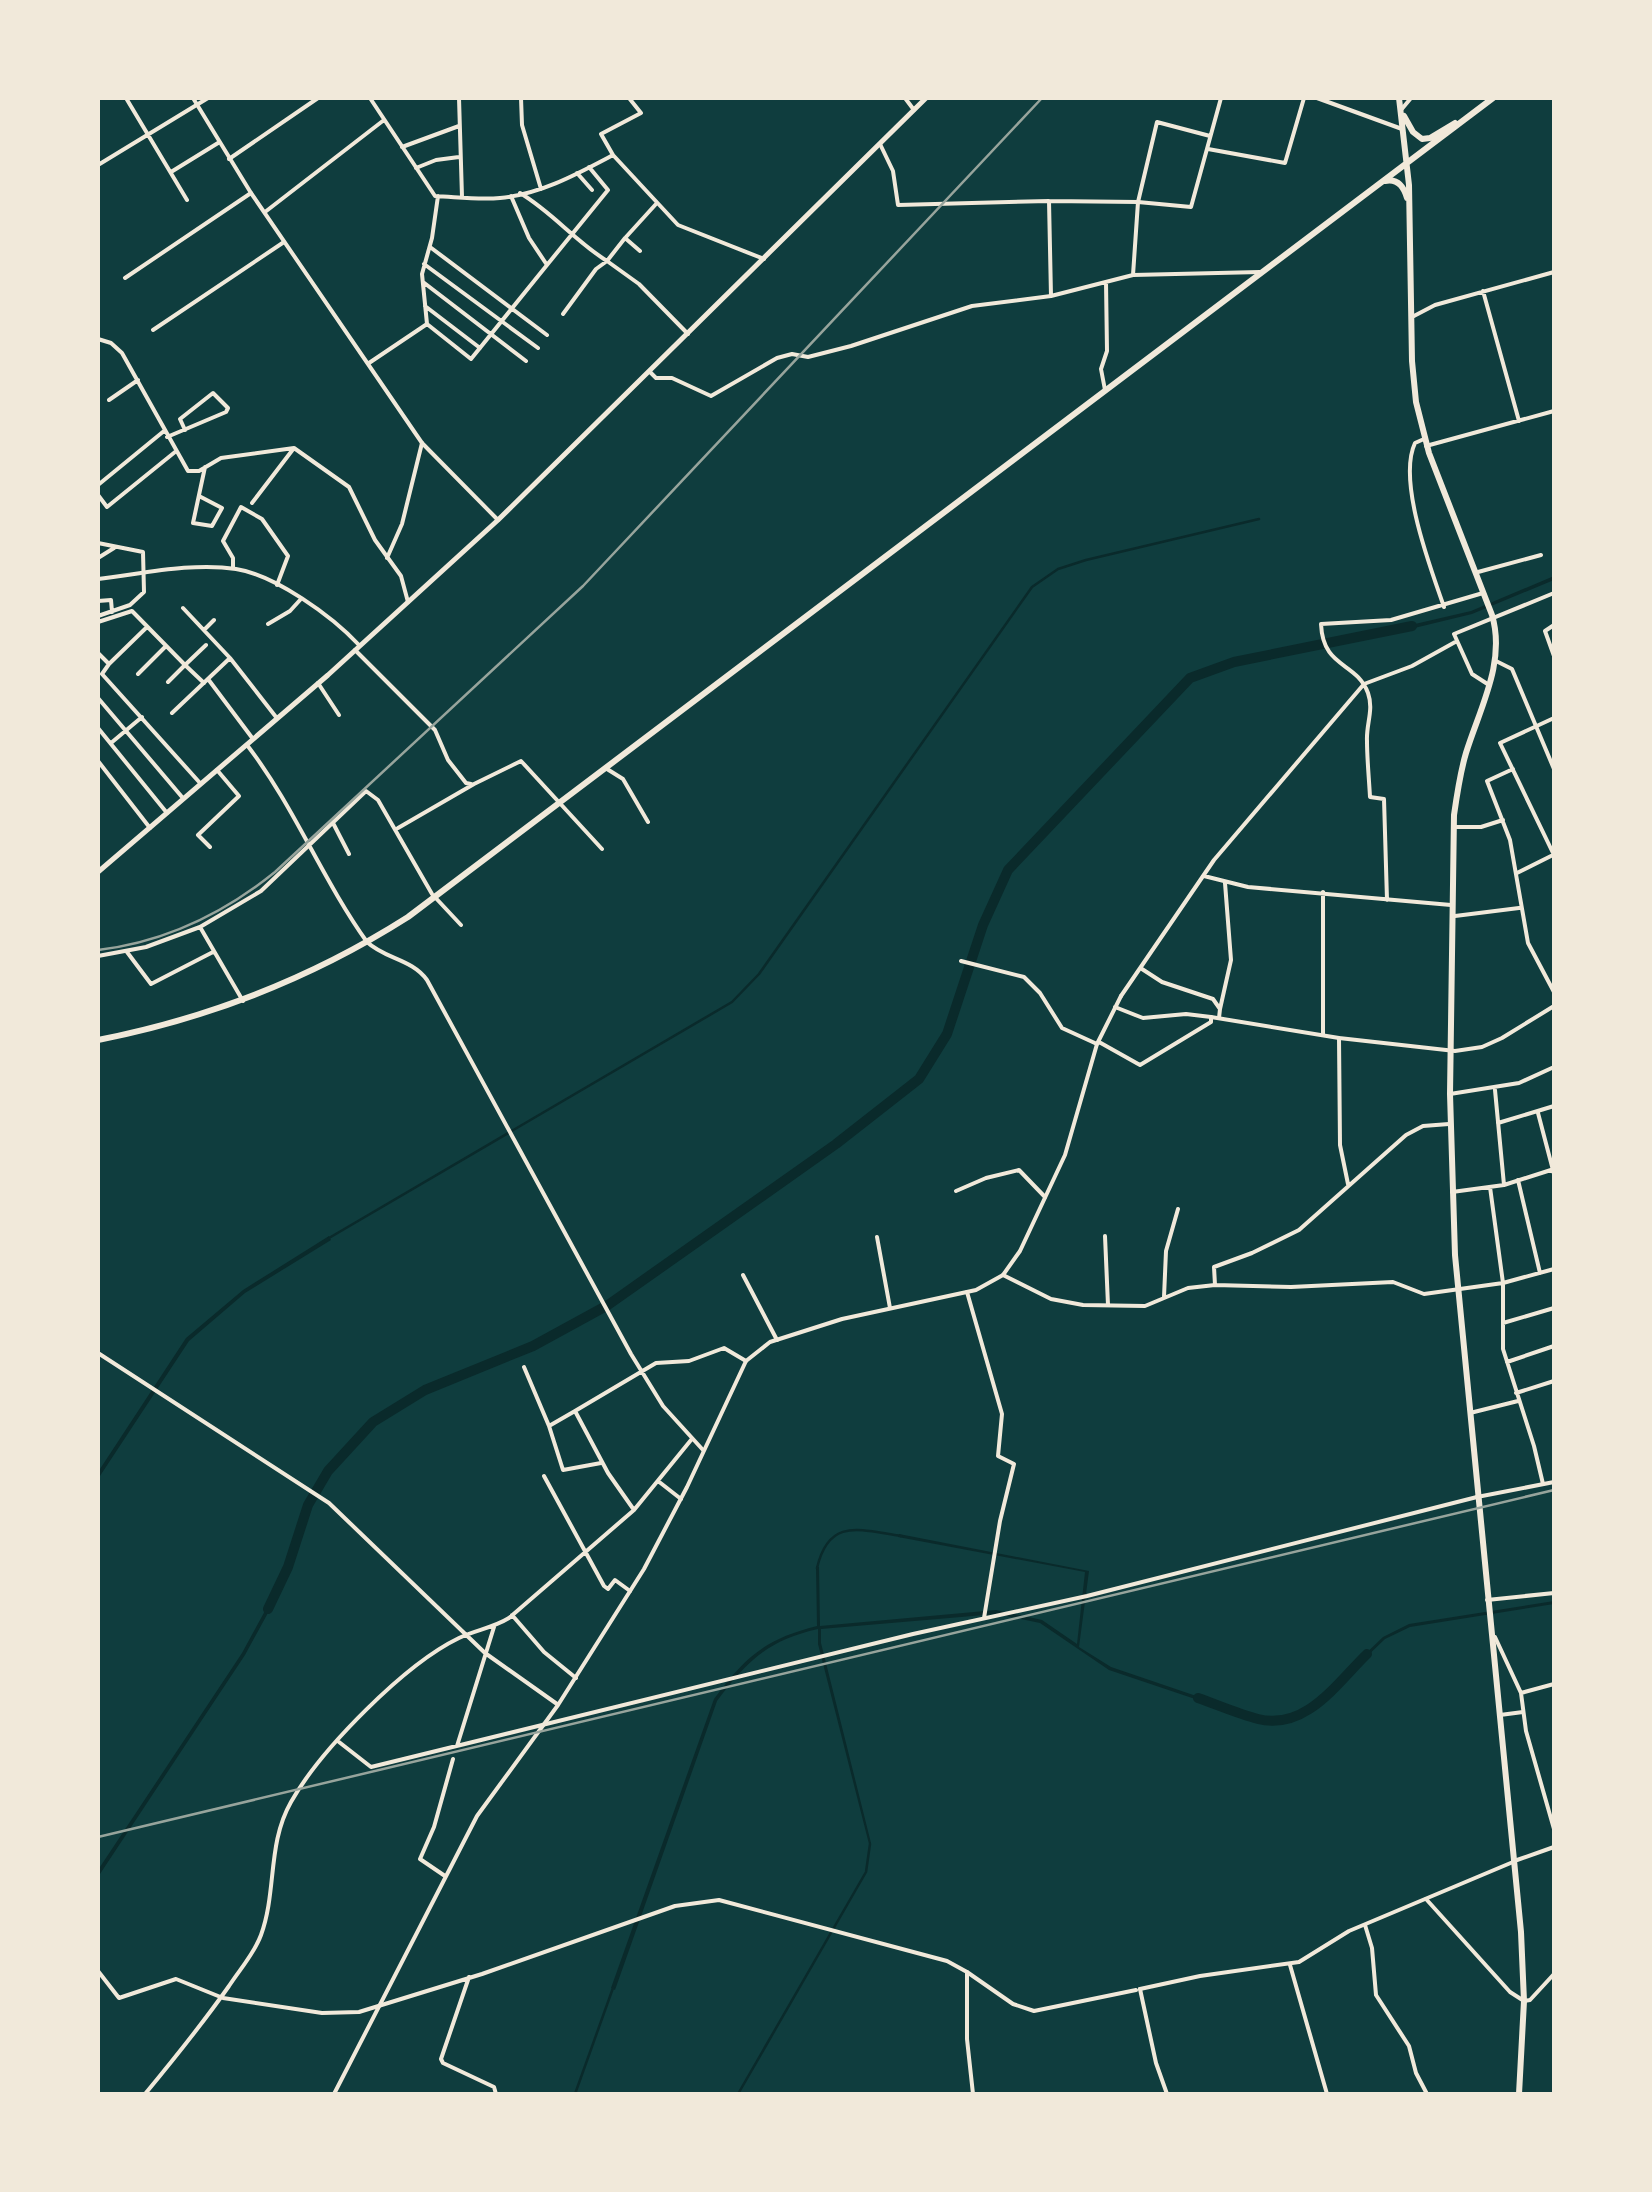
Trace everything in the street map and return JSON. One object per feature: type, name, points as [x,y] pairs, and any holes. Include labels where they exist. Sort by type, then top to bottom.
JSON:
[{"type":"highway","points":[[1400,98],[1410,206],[1414,386],[1425,442],[1498,641],[1496,661],[1462,771],[1454,826],[1450,1124],[1458,1289],[1524,2001],[1519,2094]]},
{"type":"highway","points":[[98,1040],[176,1023],[243,1001],[367,942],[435,897],[1493,98]]},
{"type":"highway","points":[[1402,110],[1413,132],[1422,139],[1460,122]]},
{"type":"highway","points":[[1375,186],[1397,181],[1410,206]]},
{"type":"main road","points":[[98,872],[358,648],[498,520],[926,98]]},
{"type":"street","points":[[126,98],[188,200]]},
{"type":"street","points":[[193,98],[251,193],[422,443],[498,520]]},
{"type":"street","points":[[98,165],[208,98]]},
{"type":"street","points":[[229,158],[318,98]]},
{"type":"street","points":[[370,98],[435,196],[511,196],[541,189],[613,155]]},
{"type":"street","points":[[458,98],[462,197]]},
{"type":"street","points":[[520,98],[522,125],[541,189]]},
{"type":"street","points":[[629,98],[641,113],[600,134],[613,155],[678,226],[764,259]]},
{"type":"street","points":[[905,98],[914,110]]},
{"type":"street","points":[[880,144],[893,171],[898,205],[1048,200],[1192,208],[1221,98]]},
{"type":"street","points":[[1208,149],[1285,164],[1304,98]]},
{"type":"street","points":[[1317,98],[1404,130]]},
{"type":"street","points":[[1402,110],[1411,98]]},
{"type":"street","points":[[264,212],[384,120]]},
{"type":"street","points":[[1132,275],[1138,202],[1157,122],[1210,136]]},
{"type":"street","points":[[402,147],[459,126]]},
{"type":"street","points":[[171,172],[218,143]]},
{"type":"street","points":[[416,168],[460,157]]},
{"type":"street","points":[[438,196],[424,264],[427,324],[471,359],[608,190],[589,167]]},
{"type":"street","points":[[577,174],[592,190]]},
{"type":"street","points":[[125,278],[251,193]]},
{"type":"street","points":[[520,193],[639,284],[688,334]]},
{"type":"street","points":[[511,196],[528,238],[546,265]]},
{"type":"street","points":[[1048,200],[1051,296]]},
{"type":"street","points":[[563,314],[596,270],[656,204]]},
{"type":"street","points":[[624,238],[640,251]]},
{"type":"street","points":[[153,330],[284,242]]},
{"type":"street","points":[[430,247],[547,335]]},
{"type":"street","points":[[424,264],[538,348]]},
{"type":"street","points":[[650,372],[656,378],[672,378],[712,396],[777,358],[792,354],[808,357],[851,346],[972,306],[1051,296],[1132,275],[1262,272]]},
{"type":"street","points":[[1411,317],[1435,305],[1554,272]]},
{"type":"street","points":[[423,282],[526,360]]},
{"type":"street","points":[[1106,282],[1106,351],[1101,369],[1106,391]]},
{"type":"street","points":[[1482,291],[1519,421]]},
{"type":"street","points":[[426,306],[480,348]]},
{"type":"street","points":[[368,364],[427,324]]},
{"type":"street","points":[[98,339],[122,353],[188,472],[205,468],[220,458],[294,448],[348,487],[375,540],[401,576],[408,602]]},
{"type":"street","points":[[109,400],[138,380]]},
{"type":"street","points":[[98,485],[166,434],[185,430],[228,408],[213,393],[180,419],[185,430]]},
{"type":"street","points":[[1444,607],[1419,534],[1411,451],[1417,442],[1554,411]]},
{"type":"street","points":[[388,558],[402,524],[422,443]]},
{"type":"street","points":[[252,504],[294,448]]},
{"type":"street","points":[[98,495],[107,506],[175,452]]},
{"type":"street","points":[[199,496],[222,508],[212,526],[193,523],[205,468]]},
{"type":"street","points":[[234,568],[223,541],[241,507],[262,518],[288,556],[276,585]]},
{"type":"street","points":[[98,543],[142,552],[144,574],[144,592],[130,604],[98,619]]},
{"type":"street","points":[[98,558],[114,548]]},
{"type":"street","points":[[1476,573],[1541,554]]},
{"type":"street","points":[[98,578],[234,568],[258,575],[332,620],[435,730],[448,760],[466,783],[474,784]]},
{"type":"street","points":[[1489,684],[1472,674],[1454,634],[1554,594]]},
{"type":"street","points":[[1387,900],[1384,799],[1370,797],[1366,735],[1372,708],[1364,684],[1325,650],[1321,624],[1378,623],[1484,595]]},
{"type":"street","points":[[98,601],[111,600],[112,613]]},
{"type":"street","points":[[268,624],[300,600]]},
{"type":"street","points":[[183,608],[278,718]]},
{"type":"street","points":[[98,619],[132,611],[186,665],[219,690],[236,722],[253,740]]},
{"type":"street","points":[[204,630],[214,620]]},
{"type":"street","points":[[1554,625],[1545,631],[1554,656]]},
{"type":"street","points":[[146,627],[102,674],[201,784]]},
{"type":"street","points":[[334,2094],[482,1807],[558,1705],[630,1591],[681,1500],[746,1361],[763,1345],[890,1308],[968,1292],[1003,1275],[1020,1251],[1070,1143],[1098,1043],[1115,1007],[1204,876],[1364,684],[1412,666],[1457,641]]},
{"type":"street","points":[[168,682],[206,644]]},
{"type":"street","points":[[138,674],[166,646]]},
{"type":"street","points":[[98,652],[108,664]]},
{"type":"street","points":[[172,713],[230,658]]},
{"type":"street","points":[[1496,661],[1512,670],[1554,768]]},
{"type":"street","points":[[318,683],[339,715]]},
{"type":"street","points":[[98,698],[184,799]]},
{"type":"street","points":[[110,742],[142,717]]},
{"type":"street","points":[[1517,873],[1554,854],[1500,742],[1554,718]]},
{"type":"street","points":[[98,728],[167,813]]},
{"type":"street","points":[[247,745],[282,793],[308,846],[367,942],[376,950],[418,967],[422,973],[641,1371],[662,1406],[704,1450]]},
{"type":"street","points":[[396,829],[521,760],[602,849]]},
{"type":"street","points":[[98,761],[150,828]]},
{"type":"street","points":[[607,768],[623,780],[648,822]]},
{"type":"street","points":[[210,847],[198,836],[239,796],[217,770]]},
{"type":"street","points":[[1512,770],[1487,781],[1504,819],[1528,943],[1554,992]]},
{"type":"street","points":[[98,956],[126,952],[200,927],[261,891],[366,791],[378,800],[435,897],[461,924]]},
{"type":"street","points":[[1454,826],[1481,827],[1504,819]]},
{"type":"street","points":[[333,824],[349,854]]},
{"type":"street","points":[[1204,876],[1225,883],[1453,906]]},
{"type":"street","points":[[1219,1018],[1231,960],[1225,883]]},
{"type":"street","points":[[1323,892],[1323,1035]]},
{"type":"street","points":[[1453,916],[1519,908]]},
{"type":"street","points":[[200,927],[243,1001]]},
{"type":"street","points":[[126,952],[152,984],[215,951]]},
{"type":"street","points":[[963,961],[1024,977],[1040,992],[1062,1028],[1140,1065],[1211,1022],[1211,1017]]},
{"type":"street","points":[[1142,969],[1162,982],[1213,999],[1220,1009]]},
{"type":"street","points":[[1115,1007],[1143,1018],[1186,1014],[1451,1051],[1492,1043],[1554,1006]]},
{"type":"street","points":[[1340,1038],[1340,1144],[1348,1184]]},
{"type":"street","points":[[1450,1094],[1526,1081],[1554,1067]]},
{"type":"street","points":[[1495,1088],[1504,1185]]},
{"type":"street","points":[[1498,1123],[1554,1106]]},
{"type":"street","points":[[1452,1192],[1504,1185],[1554,1171],[1538,1113]]},
{"type":"street","points":[[1215,1286],[1214,1267],[1299,1230],[1406,1135],[1423,1126],[1450,1124]]},
{"type":"street","points":[[956,1190],[1019,1170],[1045,1197]]},
{"type":"street","points":[[1518,1180],[1540,1273]]},
{"type":"street","points":[[1490,1187],[1503,1283],[1506,1362],[1543,1484]]},
{"type":"street","points":[[1164,1297],[1166,1251],[1178,1209]]},
{"type":"street","points":[[876,1236],[890,1308]]},
{"type":"street","points":[[1105,1236],[1108,1305]]},
{"type":"street","points":[[1003,1275],[1052,1299],[1145,1306],[1188,1288],[1393,1282],[1424,1294],[1503,1283],[1554,1269]]},
{"type":"street","points":[[742,1275],[778,1340]]},
{"type":"street","points":[[968,1292],[1002,1414],[998,1456],[1014,1464],[984,1618]]},
{"type":"street","points":[[1503,1322],[1554,1308]]},
{"type":"street","points":[[1506,1362],[1554,1346]]},
{"type":"street","points":[[549,1426],[656,1363],[689,1361],[724,1348],[746,1361]]},
{"type":"street","points":[[98,1354],[329,1503],[485,1654],[558,1705]]},
{"type":"street","points":[[524,1367],[564,1470],[602,1463]]},
{"type":"street","points":[[1516,1394],[1554,1383]]},
{"type":"street","points":[[1470,1413],[1518,1401]]},
{"type":"street","points":[[575,1412],[602,1463],[634,1510]]},
{"type":"street","points":[[145,2094],[223,1998],[261,1936],[274,1841],[281,1822],[294,1796],[339,1742],[400,1679],[467,1635],[494,1627],[512,1615],[585,1554],[634,1510],[691,1440]]},
{"type":"street","points":[[544,1476],[604,1586],[608,1589],[616,1580],[630,1591]]},
{"type":"street","points":[[658,1481],[681,1500]]},
{"type":"street","points":[[339,1742],[368,1767],[1084,1596],[1477,1497],[1554,1482]]},
{"type":"street","points":[[1488,1609],[1554,1592]]},
{"type":"street","points":[[512,1615],[544,1652],[576,1678]]},
{"type":"street","points":[[456,1746],[494,1627]]},
{"type":"street","points":[[1491,1634],[1505,1654],[1521,1692],[1554,1829]]},
{"type":"street","points":[[1521,1692],[1554,1684]]},
{"type":"street","points":[[1500,1715],[1524,1712]]},
{"type":"street","points":[[446,1876],[420,1859],[434,1827],[453,1759]]},
{"type":"street","points":[[98,1971],[118,1998],[176,1979],[223,1998],[322,2013],[360,2012],[675,1906],[719,1900],[946,1961],[1014,2004],[1034,2011],[1200,1976],[1290,1964],[1316,1954],[1350,1931],[1554,1847]]},
{"type":"street","points":[[1426,1899],[1510,1992],[1524,2001],[1530,2000],[1554,1974]]},
{"type":"street","points":[[1366,1925],[1376,1995],[1409,2046],[1427,2094]]},
{"type":"street","points":[[1290,1964],[1327,2094]]},
{"type":"street","points":[[967,1972],[966,2039],[972,2094]]},
{"type":"street","points":[[469,1977],[441,2059],[494,2087],[496,2094]]},
{"type":"street","points":[[1138,1989],[1167,2094]]},
{"type":"water","points":[[1554,576],[1554,580],[1472,614],[1402,631],[1402,627],[1471,611]]},
{"type":"water","points":[[329,1236],[331,1240],[245,1293],[189,1341],[98,1479],[98,1472],[186,1338],[243,1290]]},
{"type":"water","points":[[899,1534],[1089,1571],[1079,1647],[1111,1667],[1208,1700],[1207,1703],[1109,1670],[1040,1623],[996,1614],[821,1629],[821,1643],[869,1844],[818,1644],[818,1629],[785,1639],[749,1664],[717,1701],[615,1990],[611,1988],[714,1699],[758,1652],[783,1637],[817,1626],[816,1566],[820,1626],[996,1610],[1042,1620],[1077,1644],[1085,1572],[898,1537]]},
{"type":"water","points":[[272,1598],[275,1600],[245,1655],[98,1877],[98,1870],[242,1653]]},
{"type":"water","points":[[1554,1601],[1410,1627],[1385,1639],[1357,1662],[1383,1637],[1409,1624]]},
{"type":"waterway","points":[[329,1238],[732,1002],[759,974],[1032,587],[1058,569],[1086,560],[1259,519]]},
{"type":"waterway","points":[[268,1609],[288,1567],[308,1505],[328,1471],[373,1422],[425,1390],[533,1346],[608,1305],[836,1144],[919,1079],[947,1034],[983,925],[1008,870],[1190,678],[1234,662],[1412,626]]},
{"type":"waterway","points":[[817,1568],[822,1552],[838,1534],[860,1530],[901,1536]]},
{"type":"waterway","points":[[1198,1698],[1258,1719],[1291,1718],[1319,1702],[1367,1654]]},
{"type":"waterway","points":[[738,2094],[866,1872],[870,1844]]},
{"type":"waterway","points":[[575,2094],[613,1988]]},
{"type":"railway","points":[[98,950],[147,940],[192,924],[235,901],[275,872],[583,586],[1042,98]]},
{"type":"railway","points":[[98,1837],[1554,1490]]}]
